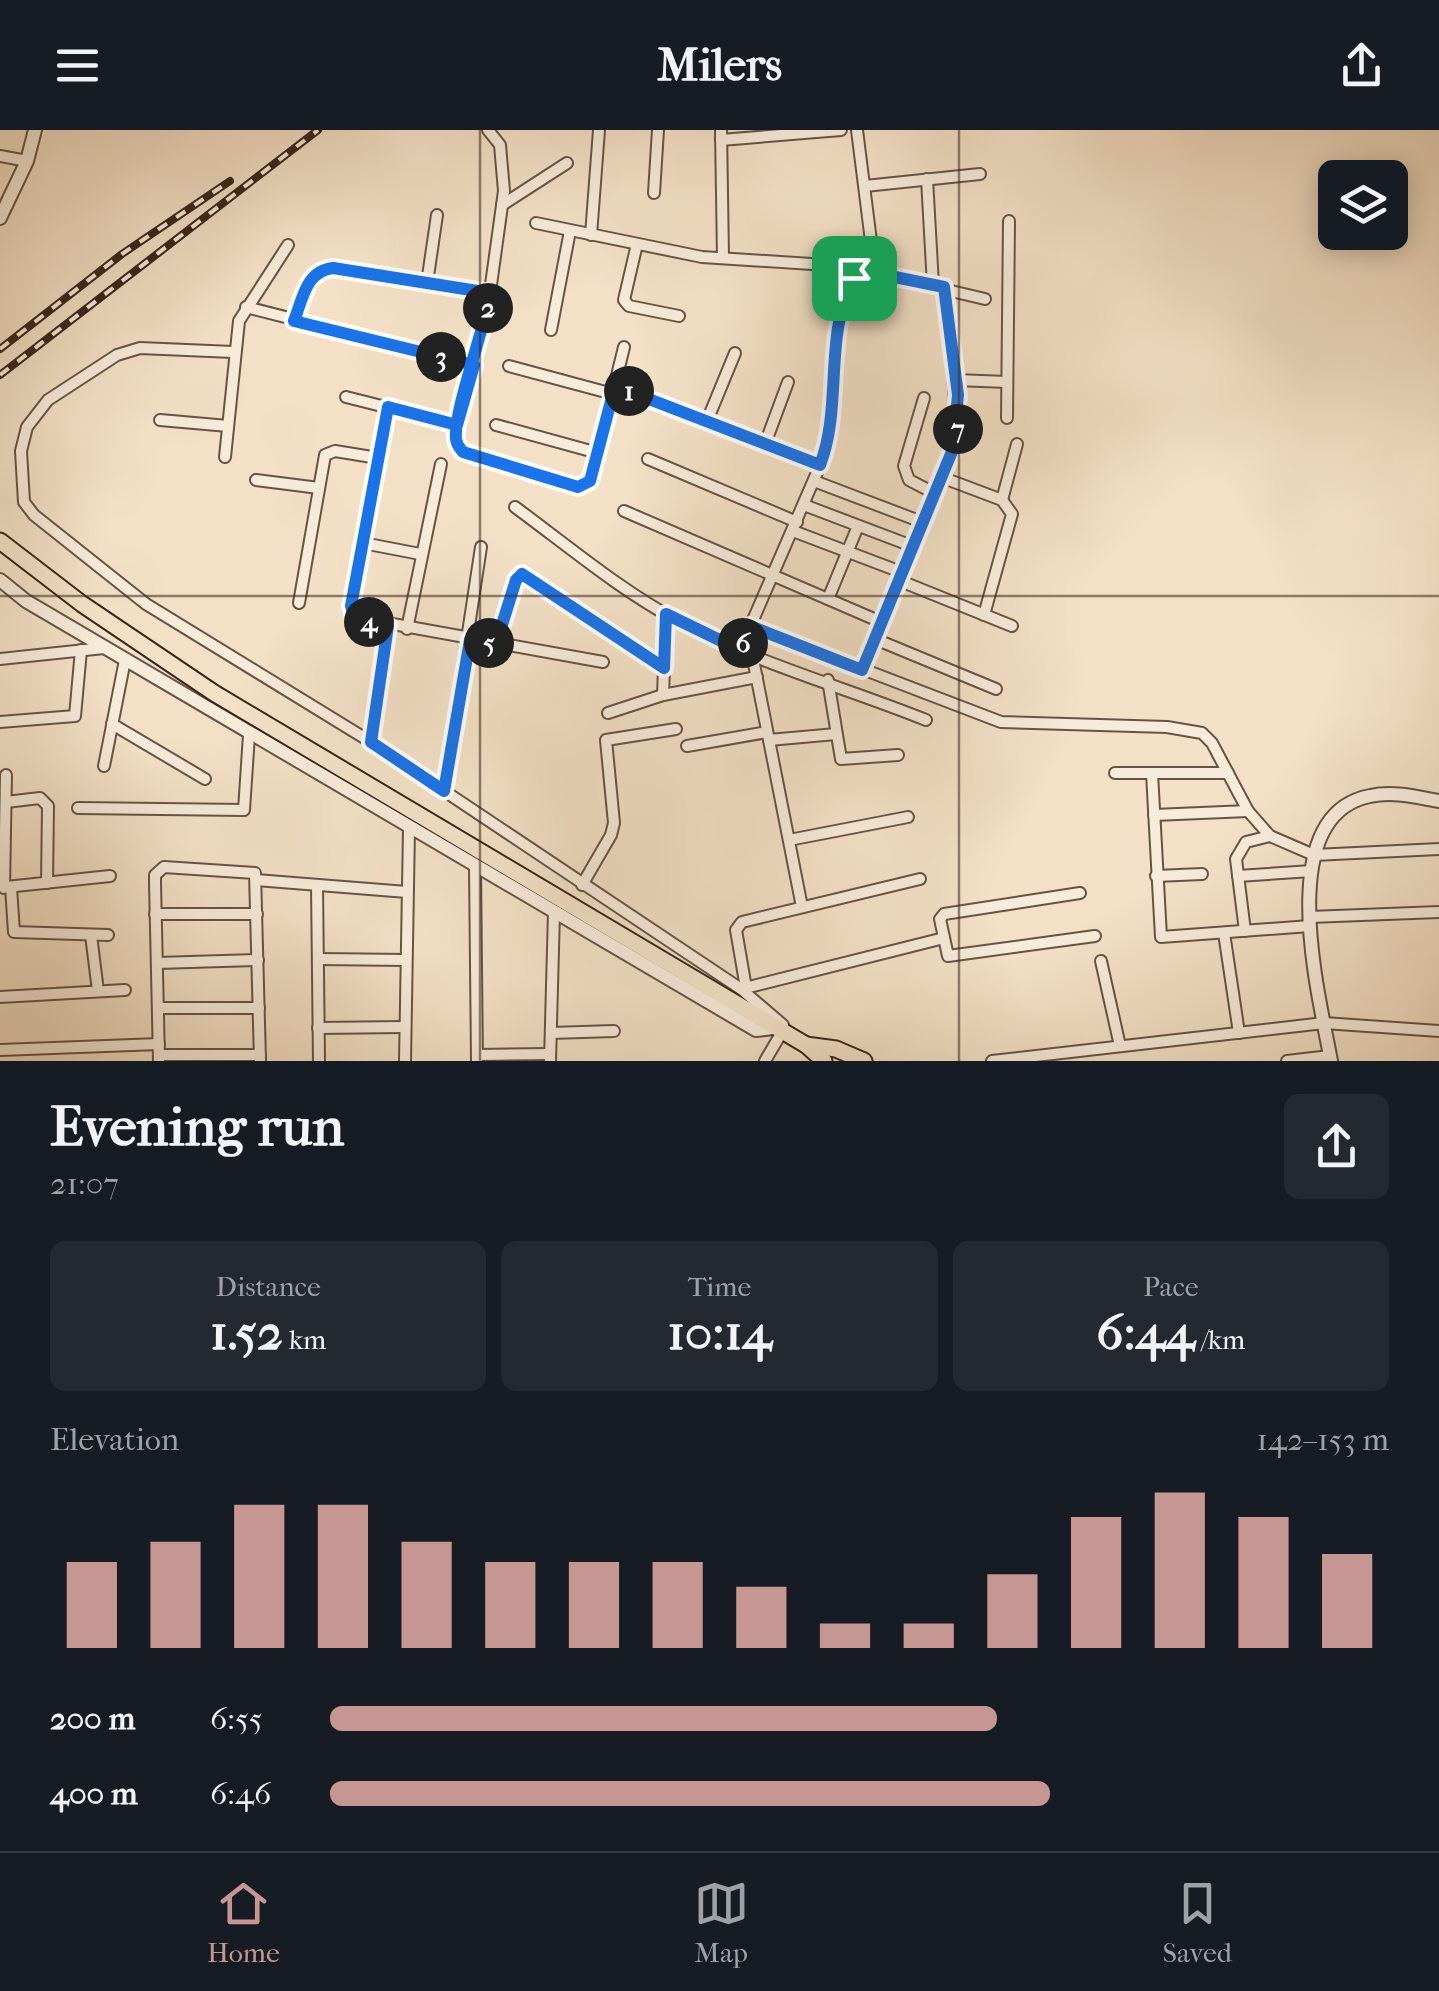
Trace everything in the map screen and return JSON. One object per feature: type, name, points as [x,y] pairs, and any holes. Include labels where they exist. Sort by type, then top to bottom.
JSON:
[{"type":"main road","points":[[0,541],[82,604],[214,693],[806,1045],[824,1061]]},
{"type":"main road","points":[[806,1045],[836,1049],[864,1061]]},
{"type":"street","points":[[0,218],[27,161],[36,130]]},
{"type":"street","points":[[488,130],[500,146],[505,167],[490,293],[457,425],[456,440],[463,452],[578,487],[590,481],[624,347]]},
{"type":"street","points":[[591,235],[600,130]]},
{"type":"street","points":[[654,193],[658,130]]},
{"type":"street","points":[[723,257],[721,135],[842,130]]},
{"type":"street","points":[[857,130],[875,273]]},
{"type":"street","points":[[0,156],[27,161]]},
{"type":"street","points":[[502,205],[567,163]]},
{"type":"street","points":[[866,186],[980,174]]},
{"type":"street","points":[[862,670],[958,433],[956,380],[926,180]]},
{"type":"street","points":[[427,283],[437,216]]},
{"type":"street","points":[[1007,418],[1009,221]]},
{"type":"street","points":[[536,223],[723,257],[827,264],[854,278],[875,273],[985,300]]},
{"type":"street","points":[[551,330],[570,231]]},
{"type":"street","points":[[638,244],[624,300],[628,306],[680,316]]},
{"type":"street","points":[[225,457],[233,352],[246,307],[288,245]]},
{"type":"street","points":[[294,321],[310,278],[319,270],[490,293]]},
{"type":"street","points":[[740,650],[828,442],[840,323],[854,278]]},
{"type":"street","points":[[246,307],[474,365]]},
{"type":"street","points":[[233,352],[140,348],[117,355],[48,400],[27,427],[20,452],[24,502],[34,515],[146,604],[371,742],[582,885],[744,988],[806,1045]]},
{"type":"street","points":[[706,421],[734,352]]},
{"type":"street","points":[[509,366],[614,390],[820,465]]},
{"type":"street","points":[[956,380],[1008,382]]},
{"type":"street","points":[[764,444],[788,382]]},
{"type":"street","points":[[346,396],[457,425]]},
{"type":"street","points":[[924,398],[904,466],[909,480],[934,492]]},
{"type":"street","points":[[388,407],[351,613],[388,626],[602,662]]},
{"type":"street","points":[[160,420],[228,426]]},
{"type":"street","points":[[496,425],[598,453]]},
{"type":"street","points":[[1002,500],[1017,444]]},
{"type":"street","points":[[299,603],[328,452],[378,458]]},
{"type":"street","points":[[648,458],[1012,626]]},
{"type":"street","points":[[407,629],[442,464]]},
{"type":"street","points":[[941,477],[1002,500],[1012,514],[984,615]]},
{"type":"street","points":[[256,480],[319,488]]},
{"type":"street","points":[[814,480],[922,522]]},
{"type":"street","points":[[804,505],[912,546]]},
{"type":"street","points":[[515,507],[666,614],[740,650],[926,720]]},
{"type":"street","points":[[624,511],[881,622]]},
{"type":"street","points":[[828,599],[858,526]]},
{"type":"street","points":[[362,542],[420,554]]},
{"type":"street","points":[[444,791],[481,548]]},
{"type":"street","points":[[496,644],[516,580],[522,574],[664,668]]},
{"type":"street","points":[[0,580],[249,735],[756,1030],[778,1030],[765,1061]]},
{"type":"street","points":[[663,696],[666,614]]},
{"type":"street","points":[[371,742],[388,626]]},
{"type":"street","points":[[750,626],[1000,722],[1188,728],[1212,743],[1248,811],[1270,836],[1314,855],[1439,849]]},
{"type":"street","points":[[874,639],[996,690]]},
{"type":"street","points":[[0,659],[104,648]]},
{"type":"street","points":[[0,722],[75,716],[81,650]]},
{"type":"street","points":[[752,654],[802,908]]},
{"type":"street","points":[[104,766],[124,660]]},
{"type":"street","points":[[608,713],[663,696],[756,677]]},
{"type":"street","points":[[828,680],[836,734],[845,760],[898,755]]},
{"type":"street","points":[[112,724],[205,779]]},
{"type":"street","points":[[582,885],[612,835],[606,740],[676,728]]},
{"type":"street","points":[[688,746],[768,736],[836,734]]},
{"type":"street","points":[[78,808],[244,810],[249,735]]},
{"type":"street","points":[[1115,772],[1228,773]]},
{"type":"street","points":[[1152,772],[1161,937],[1439,912]]},
{"type":"street","points":[[6,775],[5,887],[14,932],[108,935]]},
{"type":"street","points":[[1287,1061],[1330,1058],[1310,921],[1318,833],[1339,810],[1366,796],[1394,794],[1439,800]]},
{"type":"street","points":[[6,802],[40,798],[48,806],[47,883]]},
{"type":"street","points":[[1154,815],[1248,811]]},
{"type":"street","points":[[788,840],[908,816]]},
{"type":"street","points":[[405,1061],[409,829]]},
{"type":"street","points":[[1244,931],[1238,876],[1240,848],[1246,842],[1270,836]]},
{"type":"street","points":[[0,1050],[260,1058],[256,880],[248,870],[164,867],[156,875],[159,1053]]},
{"type":"street","points":[[475,867],[478,1058],[550,1057],[554,912]]},
{"type":"street","points":[[1238,876],[1312,871]]},
{"type":"street","points":[[1156,876],[1202,874]]},
{"type":"street","points":[[5,887],[110,876]]},
{"type":"street","points":[[744,988],[739,925],[920,879]]},
{"type":"street","points":[[256,880],[407,892]]},
{"type":"street","points":[[317,885],[319,1061]]},
{"type":"street","points":[[1080,893],[944,914],[940,919],[950,958],[1095,936]]},
{"type":"street","points":[[155,914],[256,914]]},
{"type":"street","points":[[1224,933],[1239,1033]]},
{"type":"street","points":[[91,935],[98,991]]},
{"type":"street","points":[[718,995],[944,938]]},
{"type":"street","points":[[318,959],[406,960]]},
{"type":"street","points":[[156,963],[258,960]]},
{"type":"street","points":[[1100,961],[1120,1046]]},
{"type":"street","points":[[0,997],[125,990]]},
{"type":"street","points":[[158,1008],[259,1008]]},
{"type":"street","points":[[992,1061],[1324,1023],[1439,1031]]},
{"type":"street","points":[[318,1028],[405,1027]]},
{"type":"street","points":[[550,1033],[614,1031]]},
{"type":"railway","points":[[0,375],[318,130]]},
{"type":"railway","points":[[0,349],[122,254],[230,181]]},
{"type":"route","points":[[854,278],[846,293],[840,323],[828,442],[820,465],[615,386],[590,481],[578,487],[463,452],[458,446],[457,425],[474,365],[486,321],[490,293],[333,268],[319,270],[310,278],[294,321],[474,365],[457,425],[388,407],[351,606],[354,617],[388,626],[371,742],[444,791],[470,640],[496,644],[516,580],[522,574],[664,668],[666,614],[740,650],[750,626],[862,670],[953,449],[959,416],[944,287],[875,273],[854,278]]}]
